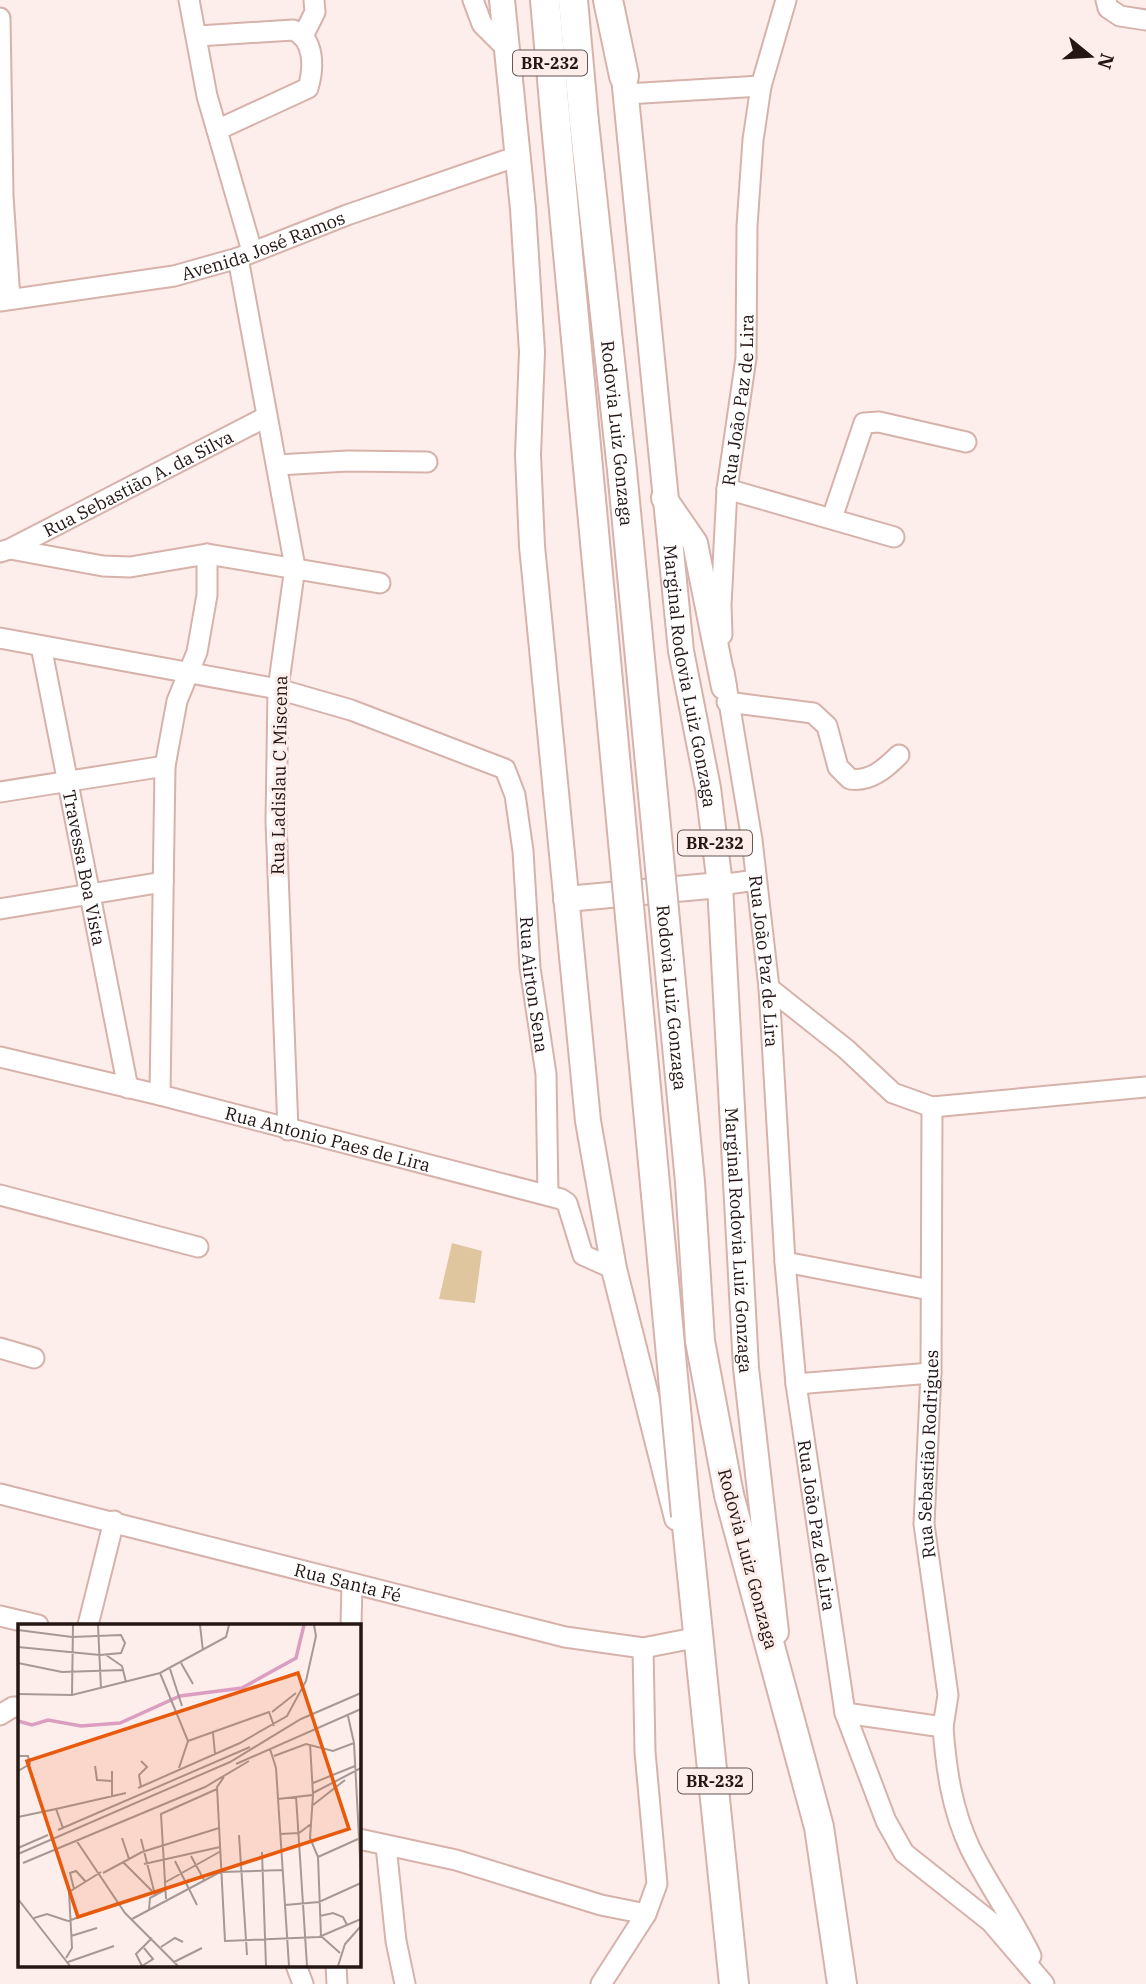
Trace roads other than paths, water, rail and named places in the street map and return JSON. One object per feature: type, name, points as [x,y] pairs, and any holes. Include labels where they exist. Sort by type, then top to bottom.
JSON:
[{"type":"highway","name":"Rodovia Luiz Gonzaga","points":[[545,0],[570,124],[622,470],[690,1182],[700,1341],[729,1495],[819,1826],[842,1984]]},
{"type":"highway","name":"Rodovia Luiz Gonzaga","points":[[573,0],[570,124],[686,1516],[734,1984]]},
{"type":"highway","points":[[608,0],[625,85]]},
{"type":"main road","name":"BR-232","points":[[502,0],[518,156],[532,352],[528,455],[532,546],[587,1121],[614,1269],[692,1578]]},
{"type":"main road","name":"Marginal Rodovia Luiz Gonzaga","points":[[615,0],[681,651],[708,788],[720,885],[746,1368],[783,1688]]},
{"type":"main road","points":[[664,497],[695,543],[726,694]]},
{"type":"main road","points":[[566,899],[720,885]]},
{"type":"street","name":"Rua Ladislau C Miscena","points":[[189,0],[245,255],[266,417],[295,567],[278,689],[278,900],[288,1129]]},
{"type":"street","points":[[304,34],[315,12],[314,0]]},
{"type":"street","points":[[473,0],[482,24],[507,49]]},
{"type":"street","name":"Rua João Paz de Lira","points":[[786,0],[761,86],[753,140],[747,226],[746,358],[727,489],[721,605],[726,694],[756,880],[769,988],[785,1262],[796,1384],[845,1713],[886,1821],[904,1853],[991,1922],[1042,1980]]},
{"type":"street","points":[[1106,0],[1108,8],[1120,16],[1146,20]]},
{"type":"street","points":[[0,18],[5,300]]},
{"type":"street","points":[[198,36],[293,30],[304,34],[310,44],[311,79],[308,88],[217,131]]},
{"type":"street","points":[[625,85],[761,86]]},
{"type":"street","name":"Avenida José Ramos","points":[[5,300],[174,276],[245,255],[518,156]]},
{"type":"street","name":"Rua Sebastião A. da Silva","points":[[5,550],[266,417]]},
{"type":"street","points":[[832,518],[864,423],[879,422],[967,442]]},
{"type":"street","points":[[277,465],[348,461],[427,462]]},
{"type":"street","points":[[727,489],[894,537]]},
{"type":"street","points":[[5,550],[103,566],[130,567],[207,554],[380,583]]},
{"type":"street","points":[[160,1095],[165,766],[177,701],[191,673],[206,595],[207,554]]},
{"type":"street","points":[[0,638],[278,689]]},
{"type":"street","name":"Travessa Boa Vista","points":[[41,646],[128,1088]]},
{"type":"street","name":"Rua Airton Sena","points":[[278,689],[351,710],[496,764],[510,775],[523,851],[530,968],[546,1074],[548,1195]]},
{"type":"street","points":[[726,694],[813,713],[827,726],[838,767],[850,779],[870,777],[886,768],[899,755]]},
{"type":"street","points":[[0,792],[165,766]]},
{"type":"street","points":[[720,885],[756,880]]},
{"type":"street","points":[[0,909],[163,882]]},
{"type":"street","points":[[769,988],[846,1049],[892,1093],[932,1107],[1146,1087]]},
{"type":"street","name":"Rua Antonio Paes de Lira","points":[[0,1057],[160,1095],[548,1195],[567,1203],[583,1255],[614,1269]]},
{"type":"street","name":"Rua Sebastião Rodrigues","points":[[932,1107],[931,1373],[924,1524],[948,1695],[943,1727],[946,1763],[959,1821],[984,1874],[1015,1924],[1042,1980]]},
{"type":"street","points":[[0,1195],[198,1247]]},
{"type":"street","points":[[785,1262],[930,1290]]},
{"type":"street","points":[[0,1348],[34,1358]]},
{"type":"street","points":[[796,1384],[931,1373]]},
{"type":"street","name":"Rua Santa Fé","points":[[0,1494],[565,1637],[643,1648],[699,1637]]},
{"type":"street","points":[[88,1624],[114,1521]]},
{"type":"street","points":[[351,1624],[352,1584]]},
{"type":"street","points":[[0,1616],[34,1624]]},
{"type":"street","points":[[601,1984],[646,1914],[657,1884],[645,1752],[643,1648]]},
{"type":"street","points":[[0,1715],[18,1707]]},
{"type":"street","points":[[845,1713],[943,1727]]},
{"type":"street","points":[[360,1839],[456,1860],[601,1905],[646,1914]]},
{"type":"street","points":[[386,1846],[396,1941],[405,1984]]},
{"type":"street","points":[[296,1966],[303,1984]]},
{"type":"street","points":[[336,1966],[337,1984]]}]
